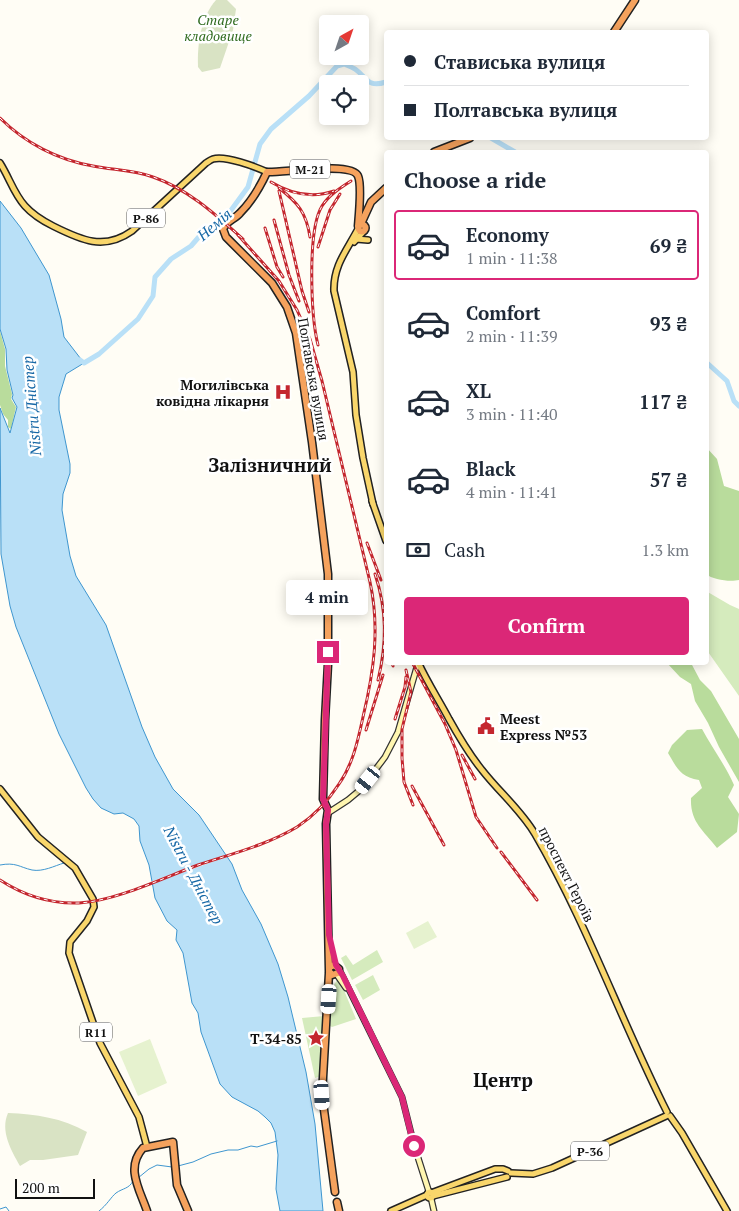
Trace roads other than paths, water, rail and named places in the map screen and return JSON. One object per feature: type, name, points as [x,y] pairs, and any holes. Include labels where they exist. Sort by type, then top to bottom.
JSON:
[{"type":"highway","points":[[615,30],[635,0]]},
{"type":"highway","points":[[439,150],[464,140]]},
{"type":"highway","name":"М-21","points":[[264,170],[353,170],[358,176],[362,223]]},
{"type":"highway","name":"Полтавська вулиця","points":[[264,170],[260,187],[240,213],[225,225],[223,231],[226,237],[262,272],[280,295],[287,307],[296,333],[312,442],[328,574],[328,664],[323,799],[327,812]]},
{"type":"highway","points":[[362,223],[371,202],[384,190]]},
{"type":"highway","points":[[359,198],[365,204],[371,202]]},
{"type":"highway","points":[[327,812],[329,935],[335,971],[330,986],[322,1095],[335,1192]]},
{"type":"highway","points":[[147,1211],[133,1173],[134,1168],[141,1150],[147,1146],[173,1142],[177,1185],[188,1211]]},
{"type":"highway","points":[[337,1202],[339,1211]]},
{"type":"main road","name":"Р-86","points":[[0,163],[21,202],[33,214],[65,232],[84,240],[99,242],[112,241],[124,237],[206,163],[213,159],[249,165],[264,170]]},
{"type":"main road","points":[[350,245],[356,239],[362,223]]},
{"type":"main road","points":[[362,223],[338,267],[334,279],[334,292],[353,372],[363,466],[373,504],[384,534]]},
{"type":"main road","points":[[356,239],[368,240]]},
{"type":"main road","points":[[327,812],[348,800],[360,790],[385,757],[398,732],[417,665]]},
{"type":"main road","name":"проспект Героїв","points":[[419,665],[469,754],[534,832],[566,892],[668,1116],[725,1211]]},
{"type":"main road","name":"R11","points":[[0,789],[38,837],[75,868],[91,894],[94,904],[89,917],[70,942],[69,953],[102,1047],[139,1117],[147,1146]]},
{"type":"main road","points":[[327,812],[337,806]]},
{"type":"main road","points":[[335,971],[355,1005],[404,1107],[412,1146],[434,1211]]},
{"type":"main road","name":"Р-36","points":[[399,1211],[429,1195],[509,1174],[533,1174],[552,1168],[668,1116]]},
{"type":"main road","name":"Р-36","points":[[391,1211],[495,1169],[502,1169],[509,1174]]},
{"type":"water","points":[[0,201],[21,228],[49,275],[64,337],[84,363],[66,374],[59,397],[59,410],[70,464],[70,473],[63,494],[62,510],[70,556],[76,576],[106,625],[142,727],[155,757],[173,789],[199,815],[232,864],[242,890],[261,924],[278,964],[306,1072],[315,1124],[323,1211],[280,1211],[276,1189],[278,1155],[275,1132],[271,1123],[265,1117],[258,1111],[232,1097],[220,1084],[201,1032],[198,1013],[192,1003],[183,953],[176,940],[177,930],[167,921],[155,898],[149,865],[140,841],[139,826],[134,819],[123,813],[114,814],[101,808],[86,788],[59,734],[16,627],[10,606],[1,554],[0,408],[10,433],[17,407],[12,398],[13,395],[7,370],[6,349],[0,329]]},
{"type":"waterway","name":"Немія","points":[[80,360],[84,363],[99,354],[138,319],[153,296],[155,277],[171,259],[191,246],[204,231],[229,213],[248,187],[260,144],[271,129],[309,96],[337,66],[344,64],[355,69],[371,83],[384,83]]},
{"type":"waterway","name":"Немія","points":[[494,140],[512,150]]},
{"type":"waterway","name":"Немія","points":[[709,365],[727,381],[734,401],[739,406]]},
{"type":"waterway","points":[[0,865],[14,864],[36,870],[64,863]]},
{"type":"waterway","points":[[178,1166],[211,1154],[251,1146],[257,1147],[277,1141]]},
{"type":"waterway","points":[[138,1178],[157,1165],[172,1167]]},
{"type":"waterway","points":[[99,1211],[116,1193],[128,1187],[133,1181]]},
{"type":"waterway","points":[[0,1209],[6,1207],[9,1211]]},
{"type":"railway","points":[[0,118],[31,143],[55,155],[80,163],[131,171],[166,182],[201,203],[243,239]]},
{"type":"railway","points":[[318,345],[312,295],[312,253],[317,218],[328,198],[351,181]]},
{"type":"railway","points":[[271,182],[286,190],[301,194],[317,195],[334,191]]},
{"type":"railway","points":[[279,188],[300,209],[306,221],[310,237]]},
{"type":"railway","points":[[279,191],[302,291],[309,312]]},
{"type":"railway","points":[[318,247],[330,210],[340,194]]},
{"type":"railway","points":[[274,220],[289,275],[299,301]]},
{"type":"railway","points":[[265,228],[277,267],[283,277]]},
{"type":"railway","points":[[0,880],[38,898],[58,902],[79,903],[123,894],[198,865],[261,844],[297,827],[315,813],[330,796],[344,776],[351,760],[361,726],[373,666],[375,616],[370,582],[322,381],[310,339],[297,310],[279,281],[238,235]]},
{"type":"railway","points":[[367,543],[381,580]]},
{"type":"railway","points":[[375,574],[384,614],[383,653],[378,680]]},
{"type":"railway","points":[[414,665],[445,724],[456,750],[476,817],[497,848]]},
{"type":"railway","points":[[406,670],[411,692],[402,729],[402,758],[404,782],[413,805]]},
{"type":"railway","points":[[366,730],[383,675]]},
{"type":"railway","points":[[395,719],[405,687],[406,677]]},
{"type":"railway","points":[[462,755],[475,779]]},
{"type":"railway","points":[[412,786],[444,845]]},
{"type":"railway","points":[[501,852],[537,900]]},
{"type":"place","name":"Могилівська ковідна лікарня","points":[[283,392]]},
{"type":"place","name":"Meest Express №53","points":[[486,726]]},
{"type":"place","name":"Т-34-85","points":[[316,1038]]},
{"type":"district","name":"Залізничний","points":[[270,464]]},
{"type":"district","name":"Центр","points":[[503,1079]]},
{"type":"park label","name":"Старе кладовище","points":[[218,28]]},
{"type":"water label","name":"Nistru Дністер","points":[[31,406]]},
{"type":"water label","name":"Nistru - Дністер","points":[[194,875]]}]
